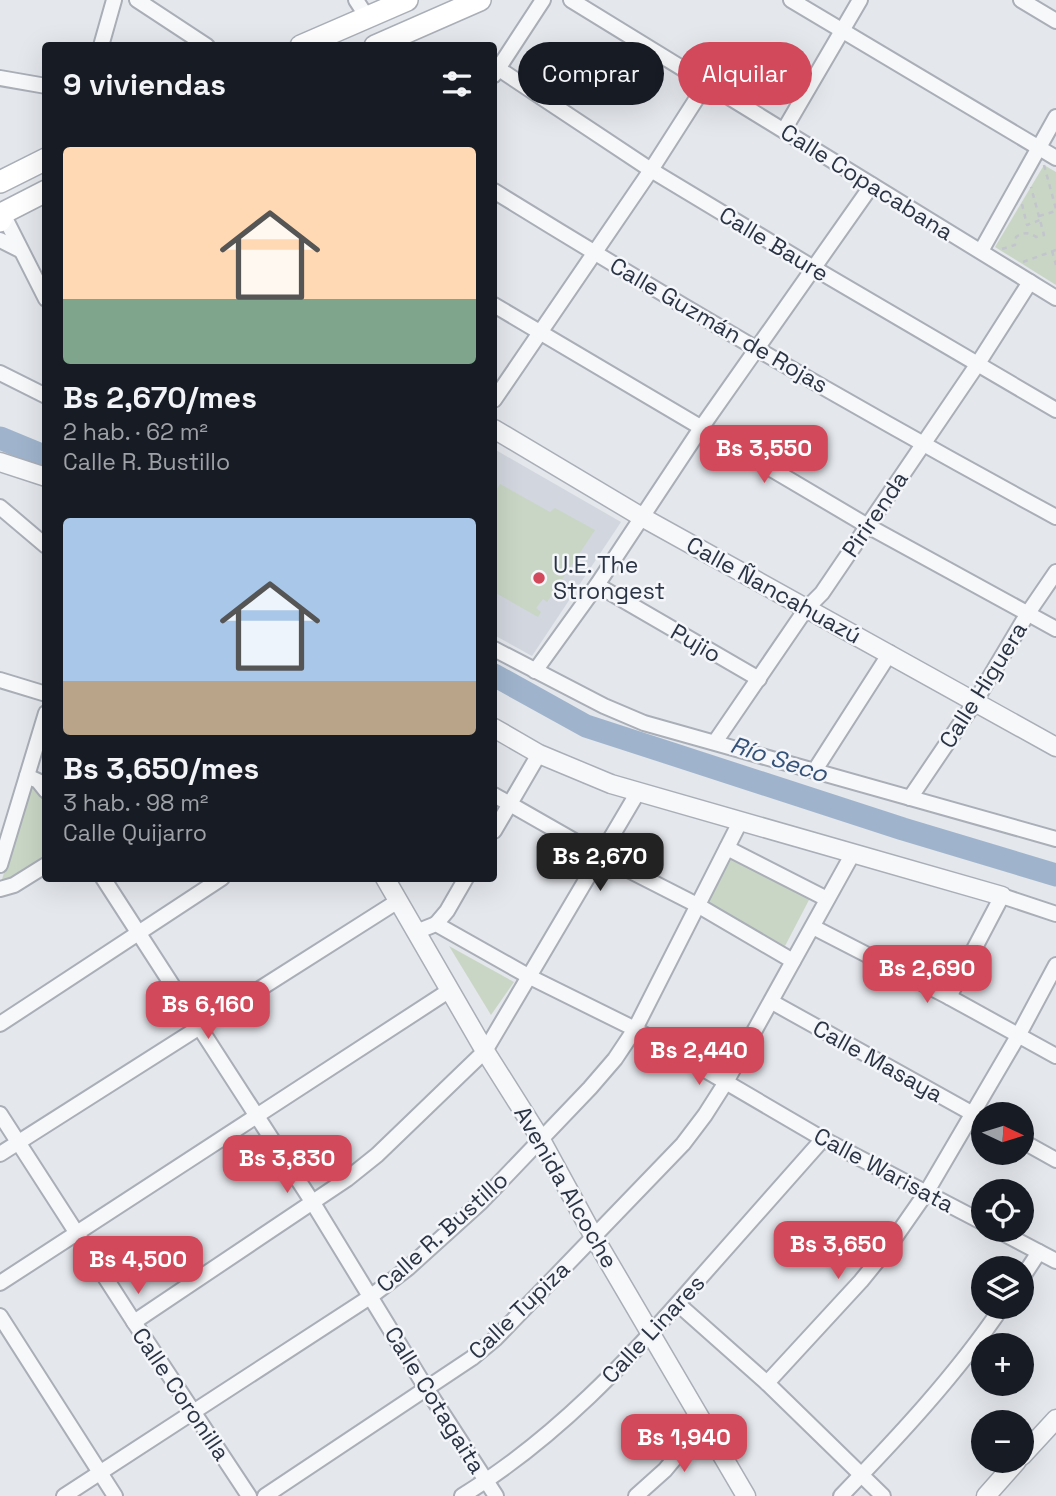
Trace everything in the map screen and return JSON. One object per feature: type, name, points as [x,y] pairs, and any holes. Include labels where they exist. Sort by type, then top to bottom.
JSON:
[{"type":"main road","points":[[307,42],[362,8],[407,0]]},
{"type":"main road","points":[[383,42],[480,0]]},
{"type":"main road","points":[[0,182],[42,161]]},
{"type":"main road","points":[[2,210],[42,193]]},
{"type":"street","points":[[102,42],[114,0]]},
{"type":"street","points":[[137,0],[201,42]]},
{"type":"street","points":[[497,70],[543,0]]},
{"type":"street","name":"Calle Copacabana","points":[[571,0],[678,67]]},
{"type":"street","points":[[791,0],[1039,147],[1050,162]]},
{"type":"street","points":[[784,130],[860,0]]},
{"type":"street","points":[[1021,0],[1056,21]]},
{"type":"street","name":"Calle Baure","points":[[497,73],[651,170],[1056,410]]},
{"type":"street","points":[[0,78],[42,85]]},
{"type":"street","points":[[497,396],[693,105]]},
{"type":"street","name":"Calle Copacabana","points":[[741,105],[1056,298]]},
{"type":"street","points":[[981,251],[1056,117]]},
{"type":"street","points":[[535,671],[597,585],[640,516],[812,267],[872,185]]},
{"type":"street","name":"Calle Guzmán de Rojas","points":[[497,193],[923,445],[1056,517]]},
{"type":"street","points":[[2,210],[42,291]]},
{"type":"street","points":[[0,240],[20,250]]},
{"type":"street","name":"Pirirenda","points":[[715,742],[806,609],[822,593],[1030,282]]},
{"type":"street","points":[[497,306],[866,525],[1056,629]]},
{"type":"street","points":[[0,373],[42,394]]},
{"type":"street","name":"Calle Ñancahuazú","points":[[497,431],[640,516],[1056,747]]},
{"type":"street","points":[[0,462],[42,476]]},
{"type":"street","points":[[0,507],[42,543]]},
{"type":"street","name":"Calle Higuera","points":[[911,798],[1056,572]]},
{"type":"street","name":"Pujio","points":[[597,585],[759,679]]},
{"type":"street","points":[[497,651],[604,706],[644,723],[1056,839]]},
{"type":"street","points":[[815,771],[890,653]]},
{"type":"street","points":[[0,680],[42,693]]},
{"type":"street","points":[[497,730],[539,754],[611,784],[1002,896],[1056,914]]},
{"type":"street","points":[[0,865],[42,736]]},
{"type":"street","points":[[497,826],[539,754]]},
{"type":"street","points":[[27,776],[42,786]]},
{"type":"street","points":[[134,1322],[313,1203],[377,1155],[485,1051],[638,792]]},
{"type":"street","points":[[497,797],[601,856],[699,905],[793,961]]},
{"type":"street","name":"Calle R. Bustillo","points":[[64,1496],[370,1297],[408,1268],[472,1211],[615,1059],[635,1029],[740,822]]},
{"type":"street","points":[[727,848],[827,899]]},
{"type":"street","name":"Calle Tupiza","points":[[265,1496],[496,1338],[683,1144],[726,1082],[852,855]]},
{"type":"street","points":[[0,889],[7,889],[42,867]]},
{"type":"street","name":"Calle Cotagaita","points":[[106,882],[313,1203],[426,1388],[496,1496]]},
{"type":"street","points":[[0,1024],[216,882]]},
{"type":"street","name":"Avenida Alcoche","points":[[387,882],[485,1051],[540,1138],[594,1237],[746,1496]]},
{"type":"street","points":[[416,932],[436,924],[464,882]]},
{"type":"street","points":[[949,997],[1002,896]]},
{"type":"street","points":[[0,1154],[398,901]]},
{"type":"street","name":"Calle Warisata","points":[[436,924],[530,977],[635,1029],[824,1139],[971,1216]]},
{"type":"street","points":[[813,927],[1056,1056]]},
{"type":"street","points":[[985,1102],[1056,965]]},
{"type":"street","points":[[0,1283],[450,990]]},
{"type":"street","name":"Calle Masaya","points":[[772,1002],[971,1113]]},
{"type":"street","name":"Calle Coronilla","points":[[0,1114],[250,1496]]},
{"type":"street","points":[[767,1383],[887,1249],[971,1127]]},
{"type":"street","name":"Calle Linares","points":[[462,1496],[549,1434],[651,1334],[824,1139]]},
{"type":"street","points":[[1034,1148],[1056,1160]]},
{"type":"street","points":[[1020,1242],[1056,1261]]},
{"type":"street","points":[[1034,1260],[1039,1252]]},
{"type":"street","points":[[678,1304],[767,1383],[883,1496]]},
{"type":"street","points":[[0,1316],[115,1496]]},
{"type":"street","points":[[841,1496],[955,1368],[993,1319]]},
{"type":"street","points":[[1034,1443],[1056,1419]]},
{"type":"street","points":[[636,1496],[665,1470],[704,1423]]},
{"type":"street","points":[[986,1496],[1006,1473]]},
{"type":"path","points":[[1022,203],[1027,225],[1056,210],[1050,162]]},
{"type":"path","points":[[999,250],[1014,245],[1016,237],[1021,234],[1028,233],[1035,237],[1044,235],[1031,187]]},
{"type":"path","points":[[1020,263],[1054,251],[1056,265]]},
{"type":"shaded area","name":"U.E. The Strongest","points":[[497,451],[621,522],[532,656],[497,637]]},
{"type":"green space","points":[[1044,165],[1056,172],[1056,285],[995,247]]},
{"type":"green space","points":[[500,484],[550,512],[555,508],[595,530],[547,602],[543,599],[536,608],[541,612],[538,617],[497,594],[497,490]]},
{"type":"green space","points":[[32,780],[42,796],[42,858],[0,886]]},
{"type":"green space","points":[[729,855],[810,898],[785,946],[703,903]]},
{"type":"green space","points":[[449,946],[514,982],[491,1015]]},
{"type":"waterway","name":"Río Seco","points":[[0,438],[42,455]]},
{"type":"waterway","name":"Río Seco","points":[[497,677],[586,726],[903,829],[1056,875]]},
{"type":"place","name":"U.E. The Strongest","points":[[539,578]]}]
